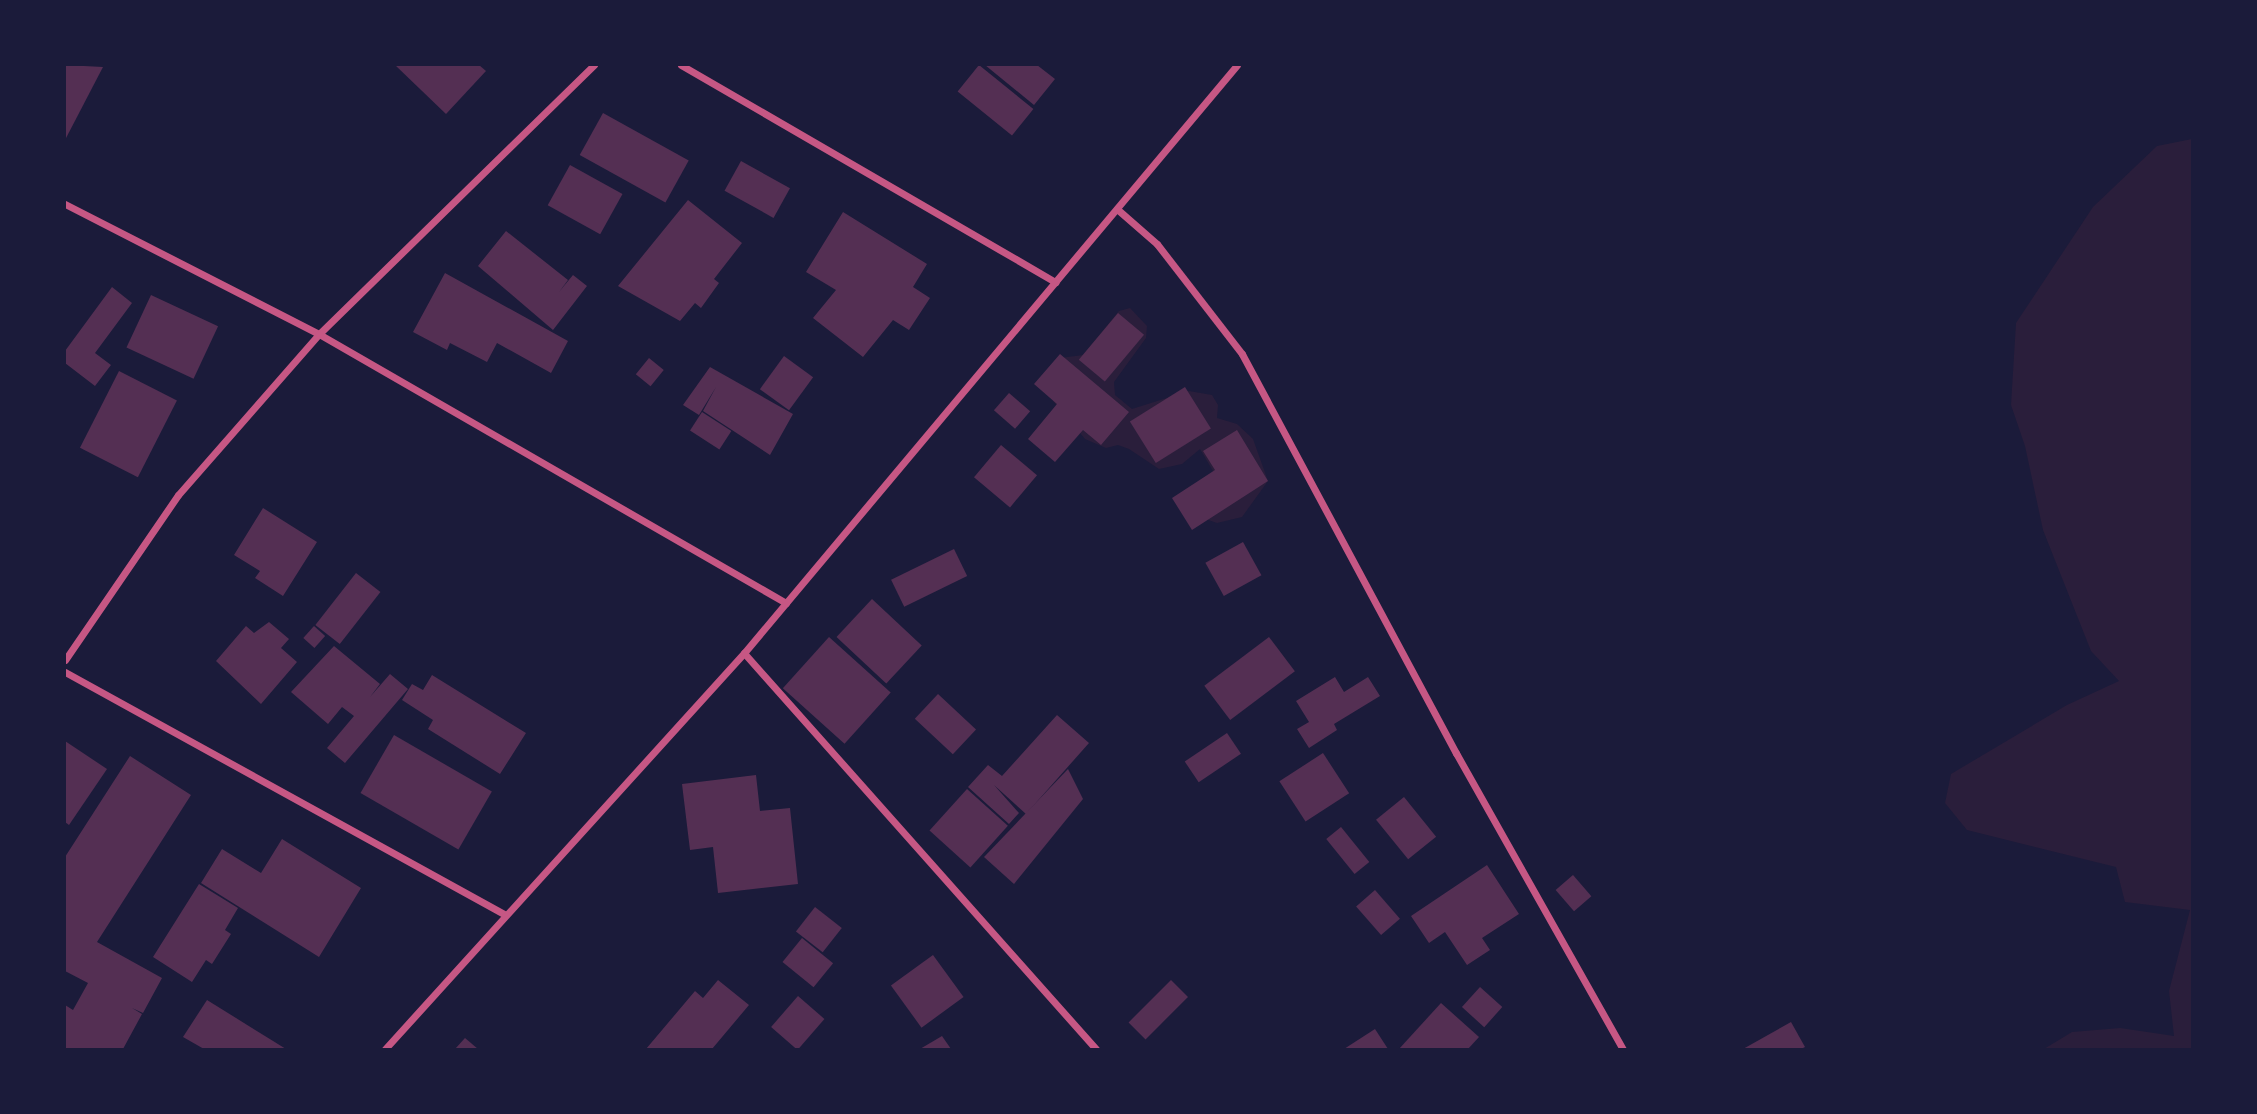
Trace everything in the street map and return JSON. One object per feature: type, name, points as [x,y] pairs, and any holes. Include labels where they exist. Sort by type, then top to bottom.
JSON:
[{"type":"street","points":[[65,660],[178,495],[318,334],[594,65]]},
{"type":"street","points":[[681,65],[1056,282]]},
{"type":"street","points":[[385,1049],[504,914],[744,653],[1237,65]]},
{"type":"street","points":[[65,204],[318,334],[786,603]]},
{"type":"street","points":[[1117,209],[1157,244],[1241,354],[1456,753],[1623,1049]]},
{"type":"street","points":[[744,653],[1096,1049]]},
{"type":"street","points":[[65,672],[504,914]]},
{"type":"shaded area","points":[[2192,139],[2192,1049],[2044,1049],[2072,1032],[2120,1028],[2174,1036],[2169,991],[2190,910],[2125,902],[2116,867],[1967,830],[1945,803],[1951,774],[2067,705],[2119,681],[2091,651],[2043,530],[2025,446],[2011,405],[2016,323],[2093,207],[2157,146]]},
{"type":"shaded area","points":[[1130,308],[1147,326],[1146,338],[1114,382],[1115,395],[1132,409],[1189,391],[1212,395],[1218,405],[1217,418],[1237,424],[1253,439],[1268,481],[1242,517],[1217,523],[1197,516],[1199,492],[1213,471],[1200,449],[1182,464],[1159,469],[1129,449],[1118,445],[1106,448],[1085,439],[1053,401],[1048,388],[1060,358],[1083,355],[1119,311]]},
{"type":"building","points":[[65,65],[103,67],[65,140]]},
{"type":"building","points":[[395,65],[479,65],[486,71],[446,114]]},
{"type":"building","points":[[979,65],[1033,109],[1012,135],[958,91]]},
{"type":"building","points":[[985,65],[1037,65],[1055,79],[1034,105]]},
{"type":"building","points":[[603,113],[689,161],[665,202],[580,155]]},
{"type":"building","points":[[741,161],[790,188],[773,218],[725,191]]},
{"type":"building","points":[[570,165],[622,194],[600,234],[548,205]]},
{"type":"building","points":[[688,200],[742,243],[714,279],[719,283],[701,308],[695,303],[680,321],[618,286]]},
{"type":"building","points":[[843,212],[927,264],[913,287],[930,298],[909,330],[893,320],[863,357],[813,318],[836,290],[806,272]]},
{"type":"building","points":[[506,231],[568,280],[559,292],[573,275],[587,286],[553,330],[478,266]]},
{"type":"building","points":[[445,273],[568,341],[551,373],[497,343],[487,362],[450,343],[447,350],[413,332]]},
{"type":"building","points":[[112,287],[132,303],[95,353],[111,365],[95,386],[65,363],[65,351]]},
{"type":"building","points":[[151,295],[218,326],[194,379],[126,348]]},
{"type":"building","points":[[1118,313],[1144,335],[1105,382],[1079,360]]},
{"type":"building","points":[[1060,354],[1129,412],[1101,445],[1083,430],[1055,462],[1028,439],[1057,404],[1034,384]]},
{"type":"building","points":[[784,356],[813,377],[789,410],[760,389]]},
{"type":"building","points":[[649,358],[664,370],[651,386],[636,374]]},
{"type":"building","points":[[710,367],[793,414],[770,455],[703,411],[716,387],[699,415],[683,405]]},
{"type":"building","points":[[119,371],[177,401],[138,477],[80,448]]},
{"type":"building","points":[[1185,387],[1211,429],[1156,463],[1130,421]]},
{"type":"building","points":[[1009,393],[1030,411],[1015,429],[994,410]]},
{"type":"building","points":[[702,412],[731,431],[719,450],[690,430]]},
{"type":"building","points":[[1237,430],[1268,481],[1192,530],[1172,498],[1215,470],[1203,451]]},
{"type":"building","points":[[1001,445],[1037,475],[1010,507],[974,477]]},
{"type":"building","points":[[263,508],[317,542],[283,596],[255,578],[260,571],[234,555]]},
{"type":"building","points":[[1243,542],[1261,575],[1224,596],[1205,563]]},
{"type":"building","points":[[954,549],[967,576],[904,607],[891,580]]},
{"type":"building","points":[[356,573],[380,592],[340,644],[315,625]]},
{"type":"building","points":[[872,599],[922,645],[886,683],[837,637]]},
{"type":"building","points":[[269,622],[289,639],[281,648],[297,662],[261,704],[216,661],[246,626],[254,633]]},
{"type":"building","points":[[314,626],[325,636],[314,648],[303,638]]},
{"type":"building","points":[[829,637],[891,693],[845,744],[783,688]]},
{"type":"building","points":[[1269,637],[1295,671],[1230,720],[1204,686]]},
{"type":"building","points":[[334,646],[380,684],[370,697],[390,674],[408,689],[345,763],[327,748],[354,716],[342,707],[328,724],[291,692]]},
{"type":"building","points":[[432,675],[526,733],[500,774],[428,729],[433,720],[402,700],[412,684],[423,690]]},
{"type":"building","points":[[1335,677],[1344,692],[1368,677],[1380,696],[1334,724],[1337,730],[1309,748],[1297,729],[1309,722],[1296,701]]},
{"type":"building","points":[[938,694],[976,729],[953,754],[915,719]]},
{"type":"building","points":[[1057,715],[1089,743],[1026,814],[994,785],[1019,813],[1009,824],[968,787],[988,765],[1002,776]]},
{"type":"building","points":[[1227,733],[1241,754],[1199,782],[1185,762]]},
{"type":"building","points":[[394,735],[492,792],[458,850],[360,793]]},
{"type":"building","points":[[65,741],[107,769],[69,825],[65,822]]},
{"type":"building","points":[[1323,753],[1349,793],[1306,822],[1279,781]]},
{"type":"building","points":[[130,756],[191,795],[97,942],[162,978],[143,1013],[132,1008],[142,1014],[123,1049],[65,1049],[65,1005],[73,1010],[88,983],[65,971],[65,857]]},
{"type":"building","points":[[1068,769],[1083,799],[1014,884],[984,857]]},
{"type":"building","points":[[756,775],[760,811],[790,808],[798,884],[718,893],[713,847],[690,850],[682,784]]},
{"type":"building","points":[[967,789],[1008,826],[970,867],[930,831]]},
{"type":"building","points":[[1404,797],[1436,837],[1408,859],[1376,820]]},
{"type":"building","points":[[1341,827],[1369,862],[1355,874],[1326,839]]},
{"type":"building","points":[[282,839],[361,888],[319,957],[201,883],[222,849],[261,873]]},
{"type":"building","points":[[1487,865],[1519,914],[1482,938],[1490,950],[1467,965],[1445,932],[1429,943],[1411,916]]},
{"type":"building","points":[[1573,875],[1591,896],[1574,911],[1556,890]]},
{"type":"building","points":[[199,884],[238,908],[225,930],[231,934],[212,964],[206,960],[192,982],[153,957]]},
{"type":"building","points":[[1375,890],[1400,919],[1381,935],[1356,906]]},
{"type":"building","points":[[815,907],[842,928],[823,952],[796,931]]},
{"type":"building","points":[[802,938],[833,963],[814,987],[782,962]]},
{"type":"building","points":[[933,955],[964,997],[921,1028],[891,986]]},
{"type":"building","points":[[718,980],[749,1005],[712,1049],[646,1049],[695,991],[703,998]]},
{"type":"building","points":[[1171,980],[1188,997],[1146,1039],[1129,1022]]},
{"type":"building","points":[[1480,987],[1502,1007],[1484,1027],[1462,1007]]},
{"type":"building","points":[[798,996],[824,1019],[798,1049],[771,1027]]},
{"type":"building","points":[[207,1000],[286,1049],[204,1049],[183,1037]]},
{"type":"building","points":[[1441,1003],[1479,1037],[1468,1049],[1399,1049]]},
{"type":"building","points":[[1791,1022],[1805,1047],[1743,1049]]},
{"type":"building","points":[[1375,1029],[1388,1049],[1344,1049]]},
{"type":"building","points":[[942,1036],[951,1049],[920,1049]]},
{"type":"building","points":[[465,1038],[478,1049],[455,1049]]}]
